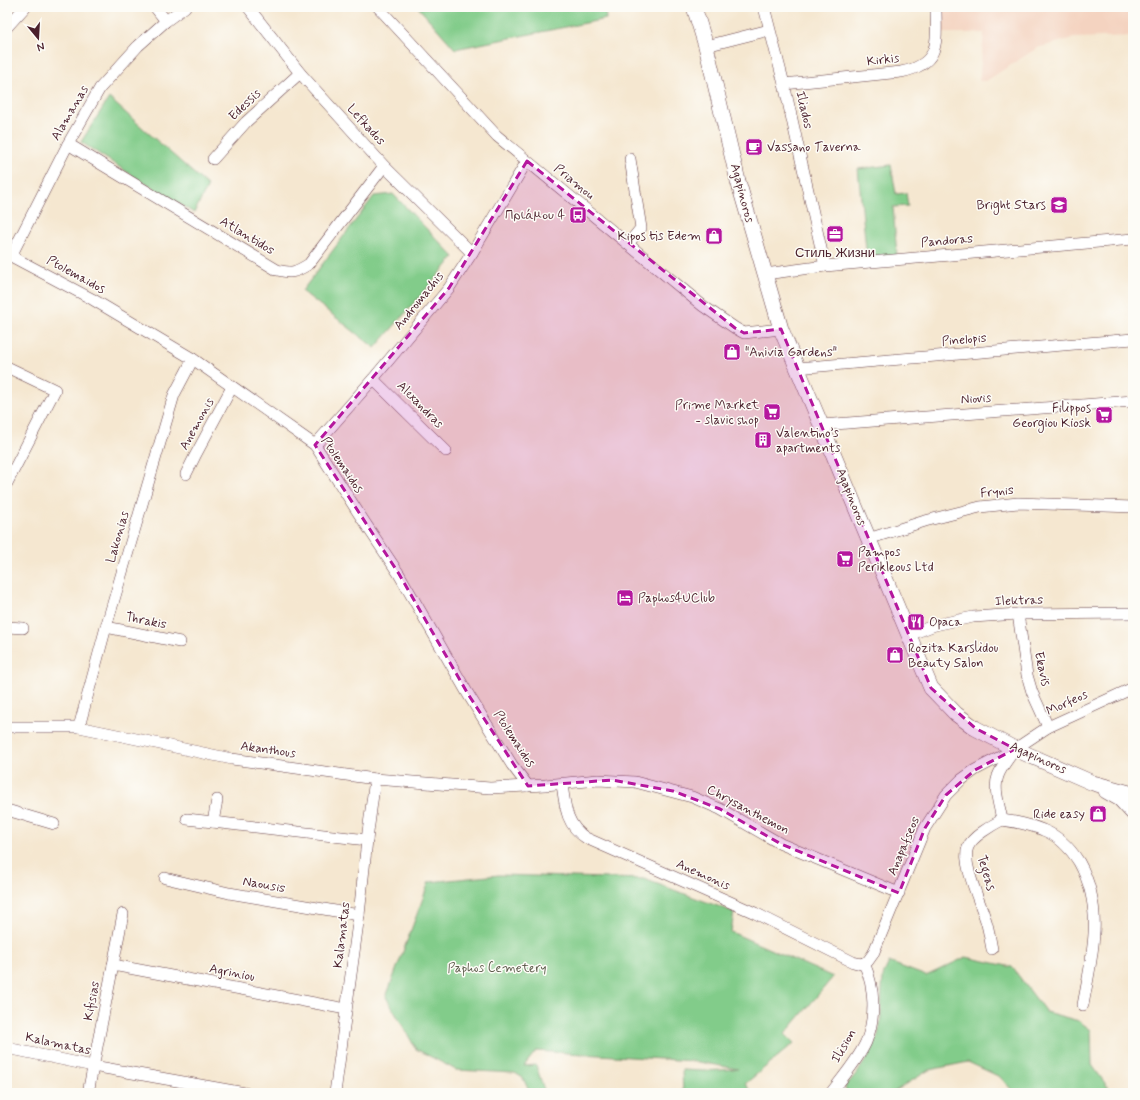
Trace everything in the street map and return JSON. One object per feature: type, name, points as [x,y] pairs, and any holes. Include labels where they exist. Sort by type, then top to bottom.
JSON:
[{"type":"main road","name":"Agapinoros","points":[[694,7],[706,46],[738,181],[781,329],[931,688],[956,714],[975,728],[1015,749],[1093,783]]},
{"type":"main road","points":[[1093,783],[1133,794]]},
{"type":"main road","points":[[1093,783],[1120,799],[1133,813]]},
{"type":"street","points":[[7,27],[25,7]]},
{"type":"street","points":[[155,7],[166,21]]},
{"type":"street","name":"Alamanas","points":[[9,255],[68,144],[100,88],[138,46],[166,21],[185,7]]},
{"type":"street","name":"Lefkados","points":[[248,7],[300,73],[384,166],[472,253]]},
{"type":"street","name":"Priamou","points":[[378,7],[498,136],[703,306],[744,333],[781,329]]},
{"type":"street","name":"Iliados","points":[[764,7],[784,84],[825,266]]},
{"type":"street","name":"Kirkis","points":[[784,84],[914,70],[926,62],[934,54],[936,39],[936,7]]},
{"type":"street","points":[[706,46],[769,30]]},
{"type":"street","name":"Edessis","points":[[213,159],[246,122],[300,73]]},
{"type":"street","name":"Atlantidos","points":[[68,144],[277,270],[287,273],[298,271],[309,264],[384,166]]},
{"type":"street","points":[[628,244],[641,228],[630,159]]},
{"type":"street","name":"Andromachis","points":[[315,445],[373,379],[449,288],[472,253],[527,161]]},
{"type":"street","name":"Pandoras","points":[[765,274],[825,266],[1133,239]]},
{"type":"street","name":"Ptolemaidos","points":[[9,255],[92,299],[192,359],[315,445],[399,574],[468,694],[512,764],[528,786]]},
{"type":"street","name":"Pinelopis","points":[[797,368],[1133,339]]},
{"type":"street","name":"Lakonias","points":[[79,727],[106,627],[174,395],[192,359]]},
{"type":"street","points":[[7,366],[55,390],[7,483]]},
{"type":"street","name":"Alexandras","points":[[373,379],[446,451]]},
{"type":"street","name":"Anemonis","points":[[186,474],[194,456],[232,387]]},
{"type":"street","name":"Niovis","points":[[822,425],[1133,401]]},
{"type":"street","name":"Frynis","points":[[868,539],[925,521],[980,507],[1018,503],[1133,507]]},
{"type":"street","name":"Ilektras","points":[[909,635],[935,625],[972,617],[1018,614],[1133,613]]},
{"type":"street","name":"Ekavis","points":[[1018,614],[1027,675],[1032,692],[1048,727]]},
{"type":"street","points":[[7,627],[23,628]]},
{"type":"street","name":"Thrakis","points":[[106,627],[180,642]]},
{"type":"street","name":"Morfeos","points":[[1015,749],[1048,727],[1133,688]]},
{"type":"street","name":"Akanthous","points":[[7,727],[79,727],[232,759],[375,779],[490,788],[528,786]]},
{"type":"street","points":[[1015,749],[998,776],[996,788],[1002,820],[1026,824],[1044,830],[1063,841],[1074,854],[1084,871],[1092,892],[1095,921],[1094,942],[1083,1005]]},
{"type":"street","name":"Anapafseos","points":[[864,963],[868,961],[873,954],[925,828],[946,795],[961,780],[975,770],[1015,749]]},
{"type":"street","name":"Kalamatas","points":[[335,1093],[359,915],[366,840],[375,779]]},
{"type":"street","name":"Chrysanthemon","points":[[528,786],[598,780],[617,780],[654,786],[692,797],[720,809],[781,844],[899,893]]},
{"type":"street","name":"Anemonis","points":[[562,784],[566,808],[571,823],[579,834],[754,913],[853,962],[861,964],[864,963]]},
{"type":"street","points":[[213,822],[217,800]]},
{"type":"street","points":[[7,810],[54,824]]},
{"type":"street","points":[[188,819],[366,840]]},
{"type":"street","name":"Tegeas","points":[[992,949],[987,923],[969,870],[966,853],[969,845],[982,832],[1002,820]]},
{"type":"street","name":"Naousis","points":[[166,878],[228,893],[359,915]]},
{"type":"street","name":"Kifisias","points":[[88,1093],[123,914]]},
{"type":"street","name":"Ilision","points":[[831,1093],[859,1053],[870,1030],[873,995],[870,976],[864,963]]},
{"type":"street","name":"Agriniou","points":[[113,965],[346,1009]]},
{"type":"street","name":"Kalamatas","points":[[7,1048],[93,1066],[245,1093]]},
{"type":"highlighted area","points":[[527,161],[735,328],[744,333],[781,329],[931,688],[975,728],[1015,749],[975,770],[946,795],[925,828],[899,893],[781,844],[720,809],[673,791],[612,780],[528,786],[468,694],[399,574],[315,445],[449,288]]},
{"type":"shaded area","points":[[941,7],[1133,7],[1133,36],[1074,38],[1037,48],[986,81],[979,81],[984,33],[940,33]]},
{"type":"green space","points":[[418,7],[605,7],[606,19],[455,49]]},
{"type":"green space","points":[[109,98],[208,186],[194,213],[81,142]]},
{"type":"green space","points":[[891,165],[896,194],[906,193],[908,206],[893,207],[897,256],[867,259],[858,169]]},
{"type":"green space","points":[[393,194],[454,257],[375,348],[302,291],[374,196]]},
{"type":"green space","name":"Paphos Cemetery","points":[[499,875],[644,879],[734,912],[731,932],[833,977],[785,1034],[794,1043],[745,1084],[753,1093],[683,1093],[682,1070],[704,1071],[738,1069],[693,1061],[536,1051],[524,1066],[536,1065],[545,1093],[530,1093],[523,1078],[515,1073],[456,1070],[416,1049],[386,997],[429,882]]},
{"type":"green space","points":[[966,957],[1012,967],[1046,1012],[1079,1021],[1091,1030],[1092,1065],[1112,1093],[1012,1093],[1011,1089],[1000,1077],[968,1062],[929,1070],[892,1093],[847,1093],[845,1087],[860,1069],[878,1035],[880,1028],[883,977],[889,962],[926,976]]},
{"type":"place","name":"Vassano Taverna","points":[[754,147]]},
{"type":"place","name":"Bright Stars","points":[[1059,205]]},
{"type":"place","name":"Πριάμου 4","points":[[578,215]]},
{"type":"place","name":"Стиль Жизни","points":[[835,234]]},
{"type":"place","name":"Kipos tis Edem","points":[[714,236]]},
{"type":"place","name":"\"Anivia Gardens\"","points":[[732,352]]},
{"type":"place","name":"Prime Market - slavic shop","points":[[772,412]]},
{"type":"place","name":"Filippos Georgiou Kiosk","points":[[1104,415]]},
{"type":"place","name":"Valentino’s apartments","points":[[763,440]]},
{"type":"place","name":"Pampos Perikleous Ltd","points":[[845,559]]},
{"type":"place","name":"Paphos4UClub","points":[[625,598]]},
{"type":"place","name":"Opaca","points":[[916,622]]},
{"type":"place","name":"Rozita Karslidou Beauty Salon","points":[[895,655]]},
{"type":"place","name":"Ride easy","points":[[1098,814]]}]
